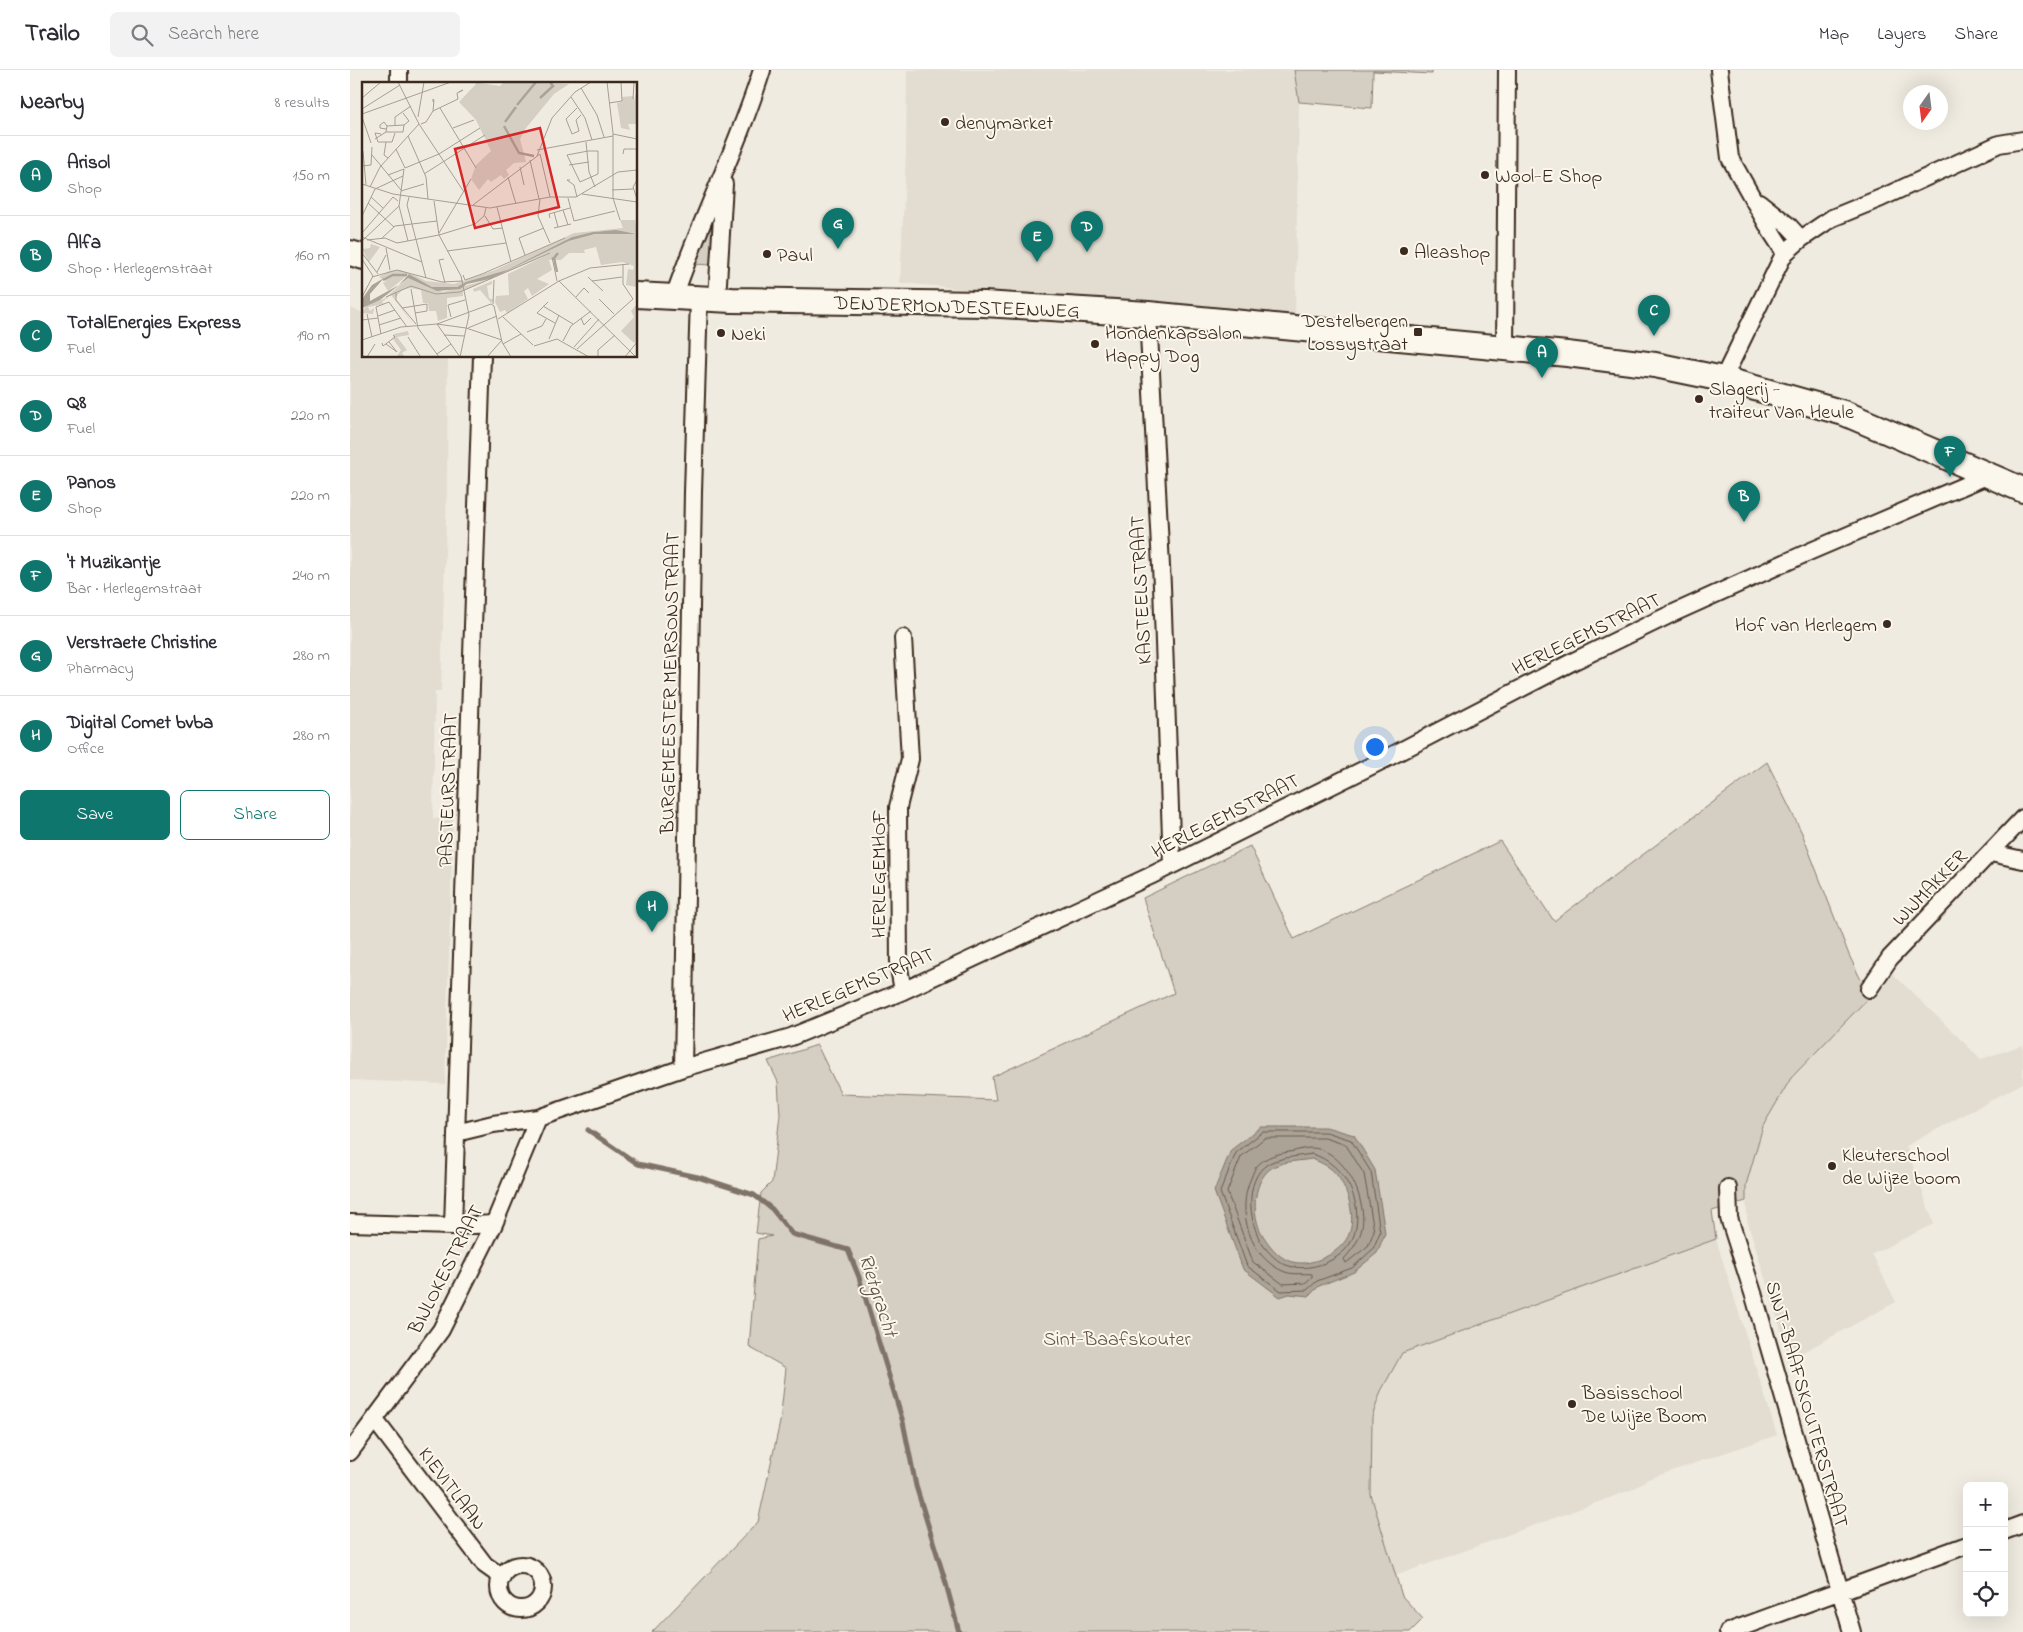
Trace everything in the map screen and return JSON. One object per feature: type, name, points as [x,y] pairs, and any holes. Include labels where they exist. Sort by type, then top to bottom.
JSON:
[{"type":"main road","name":"DENDERMONDESTEENWEG","points":[[638,295],[708,299],[984,304],[1148,314],[1568,354],[1655,365],[1723,379],[1844,413],[2023,490]]},
{"type":"street","points":[[674,297],[684,268],[750,108],[762,70]]},
{"type":"street","points":[[1505,349],[1507,70]]},
{"type":"street","points":[[1719,70],[1730,158],[1772,233],[1786,253]]},
{"type":"street","points":[[1723,379],[1786,253],[1801,239],[1832,218],[1881,198],[1999,144],[2023,140]]},
{"type":"street","name":"BURGEMEESTER MEIRSONSTRAAT","points":[[683,1068],[693,492],[708,299],[725,169]]},
{"type":"street","points":[[1754,198],[1789,226],[1801,239]]},
{"type":"street","name":"KASTEELSTRAAT","points":[[1148,314],[1162,586],[1172,865]]},
{"type":"street","name":"PASTEURSTRAAT","points":[[452,1226],[482,358]]},
{"type":"street","name":"HERLEGEMSTRAAT","points":[[456,1133],[493,1124],[538,1118],[683,1068],[799,1034],[902,991],[1172,865],[1387,758],[1572,662],[1667,616],[1817,548],[1990,475]]},
{"type":"street","name":"HERLEGEMHOF","points":[[902,991],[899,968],[898,807],[910,759],[903,638]]},
{"type":"street","name":"WIJMAKKER","points":[[1869,989],[1890,958],[2023,818]]},
{"type":"street","points":[[1991,853],[2023,860]]},
{"type":"street","name":"BIJLOKESTRAAT","points":[[350,1452],[441,1330],[494,1224],[538,1118]]},
{"type":"street","name":"SINT-BAAFSKOUTERSTRAAT","points":[[1728,1188],[1729,1218],[1754,1296],[1852,1632]]},
{"type":"street","points":[[350,1223],[452,1226],[494,1224]]},
{"type":"street","name":"KIEVITLAAN","points":[[375,1420],[485,1565],[502,1577]]},
{"type":"street","points":[[2008,1530],[2023,1524]]},
{"type":"street","points":[[1728,1632],[1963,1546]]},
{"type":"shaded area","points":[[907,70],[1294,70],[1299,102],[1295,319],[900,283],[906,153]]},
{"type":"shaded area","points":[[350,308],[362,312],[362,358],[448,358],[447,488],[441,692],[435,692],[433,818],[453,819],[445,1084],[350,1080]]},
{"type":"shaded area","name":"Kleuterschool de Wijze boom","points":[[1892,973],[1981,1059],[2023,1045],[2023,1083],[1906,1146],[1934,1224],[1872,1254],[1896,1302],[1790,1359],[1747,1220],[1746,1185],[1763,1126],[1791,1078]]},
{"type":"shaded area","name":"Basisschool De Wijze Boom","points":[[1716,1239],[1777,1435],[1648,1479],[1631,1490],[1395,1576],[1371,1495],[1372,1417],[1381,1391],[1402,1353]]},
{"type":"green space","points":[[1294,70],[1432,70],[1432,74],[1373,71],[1372,108],[1299,102]]},
{"type":"green space","points":[[708,229],[716,231],[712,265],[692,264]]},
{"type":"green space","name":"Sint-Baafskouter","points":[[1767,762],[1802,833],[1849,955],[1860,978],[1874,992],[1791,1078],[1763,1126],[1746,1185],[1746,1201],[1712,1211],[1716,1239],[1402,1353],[1381,1391],[1372,1417],[1371,1495],[1402,1596],[1423,1619],[1410,1632],[652,1632],[758,1522],[780,1422],[786,1368],[749,1347],[758,1239],[772,1236],[756,1233],[761,1193],[772,1182],[780,1115],[778,1082],[768,1061],[817,1045],[841,1094],[996,1100],[992,1077],[1174,993],[1143,898],[1250,846],[1294,939],[1500,841],[1554,921]]},
{"type":"water","points":[[1261,1127],[1326,1127],[1354,1135],[1375,1170],[1385,1233],[1377,1253],[1354,1272],[1319,1286],[1309,1296],[1289,1294],[1280,1297],[1243,1269],[1214,1191],[1231,1150]],"holes":[[[1312,1159],[1332,1170],[1345,1189],[1352,1216],[1350,1233],[1341,1246],[1328,1256],[1312,1262],[1296,1263],[1285,1259],[1277,1253],[1262,1234],[1256,1217],[1256,1197],[1258,1188],[1267,1171],[1283,1163]]]},
{"type":"waterway","name":"Rietgracht","points":[[588,1130],[638,1164],[698,1177],[754,1195],[772,1209],[792,1234],[848,1250],[859,1277],[903,1422],[916,1486],[959,1632]]},
{"type":"place","name":"denymarket","points":[[945,122]]},
{"type":"place","name":"Wool-E Shop","points":[[1485,175]]},
{"type":"place","name":"Verstraete Christine","points":[[838,249]]},
{"type":"place","name":"Aleashop","points":[[1404,251]]},
{"type":"place","name":"Q8","points":[[1087,252]]},
{"type":"place","name":"Paul","points":[[767,254]]},
{"type":"place","name":"Panos","points":[[1037,262]]},
{"type":"place","name":"Destelbergen Lossystraat","points":[[1418,332]]},
{"type":"place","name":"Neki","points":[[721,333]]},
{"type":"place","name":"TotalEnergies Express","points":[[1654,336]]},
{"type":"place","name":"Hondenkapsalon Happy Dog","points":[[1095,344]]},
{"type":"place","name":"Arisol","points":[[1542,378]]},
{"type":"place","name":"Slagerij - traiteur Van Heule","points":[[1699,399]]},
{"type":"place","name":"'t Muzikantje","points":[[1950,477]]},
{"type":"place","name":"Alfa","points":[[1744,522]]},
{"type":"place","name":"Hof van Herlegem","points":[[1887,624]]},
{"type":"place","name":"Digital Comet bvba","points":[[652,932]]},
{"type":"place","name":"Kleuterschool de Wijze boom","points":[[1832,1166]]},
{"type":"place","name":"Basisschool De Wijze Boom","points":[[1572,1404]]}]
